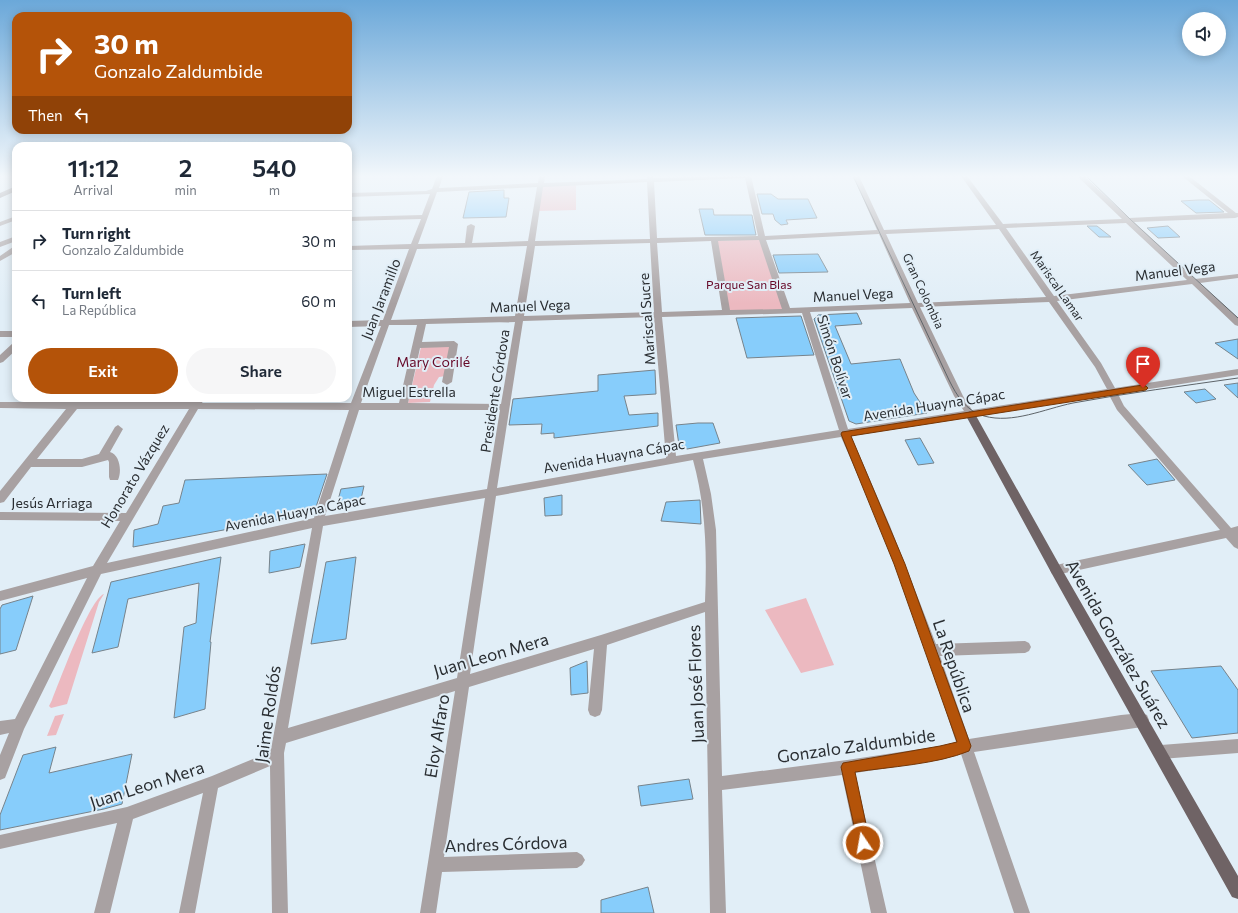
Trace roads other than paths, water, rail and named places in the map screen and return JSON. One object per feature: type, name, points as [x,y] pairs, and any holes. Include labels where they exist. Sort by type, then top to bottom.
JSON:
[{"type":"main road","name":"Avenida González Suárez","points":[[970,414],[1056,570],[1161,752],[1238,891]]},
{"type":"street","points":[[352,219],[363,219]]},
{"type":"street","name":"Juan Jaramillo","points":[[318,522],[355,406],[424,219]]},
{"type":"street","name":"Presidente Córdova","points":[[492,492],[535,219]]},
{"type":"street","name":"Mariscal Sucre","points":[[653,219],[658,315],[671,460]]},
{"type":"street","points":[[758,219],[762,238],[787,311]]},
{"type":"street","name":"Gran Colombia","points":[[876,219],[959,396],[970,414]]},
{"type":"street","name":"Mariscal Lamar","points":[[995,219],[1053,299],[1106,378],[1120,408],[1233,532],[1238,544]]},
{"type":"street","points":[[352,248],[714,240],[1165,219]]},
{"type":"street","points":[[0,224],[12,220]]},
{"type":"street","points":[[1126,220],[1238,323]]},
{"type":"street","points":[[468,245],[471,226]]},
{"type":"street","points":[[0,245],[12,240]]},
{"type":"street","points":[[714,240],[726,313]]},
{"type":"street","points":[[0,259],[12,251]]},
{"type":"street","name":"Manuel Vega","points":[[352,324],[787,311],[915,304],[1053,299],[1238,276]]},
{"type":"street","name":"Simón Bolívar","points":[[805,310],[845,434]]},
{"type":"street","points":[[403,406],[422,322]]},
{"type":"street","points":[[0,334],[12,334]]},
{"type":"street","points":[[417,345],[454,344],[447,382]]},
{"type":"street","points":[[0,360],[12,349]]},
{"type":"street","name":"Avenida Huayna Cápac","points":[[0,596],[97,570],[318,522],[671,460],[1238,372]]},
{"type":"street","points":[[0,499],[77,402]]},
{"type":"street","name":"Miguel Estrella","points":[[0,405],[77,402],[198,402],[355,406],[505,407]]},
{"type":"street","name":"Honorato Vázquez","points":[[0,773],[19,725],[97,570],[127,517],[198,402]]},
{"type":"street","points":[[102,457],[118,429]]},
{"type":"street","name":"La República","points":[[845,434],[885,526],[932,650],[1022,913]]},
{"type":"street","points":[[29,463],[82,463],[110,456],[112,458],[114,477]]},
{"type":"street","name":"Juan José Flores","points":[[696,456],[709,502],[712,529],[713,561],[711,604],[718,913]]},
{"type":"street","name":"Eloy Alfaro","points":[[428,913],[492,492]]},
{"type":"street","name":"Jesús Arriaga","points":[[0,516],[127,517]]},
{"type":"street","name":"Jaime Roldós","points":[[280,913],[277,753],[318,522]]},
{"type":"street","points":[[1056,570],[1233,532]]},
{"type":"street","name":"Juan Leon Mera","points":[[280,738],[464,681],[601,641],[711,604]]},
{"type":"street","points":[[595,710],[601,641]]},
{"type":"street","points":[[932,650],[1025,647]]},
{"type":"street","name":"Gonzalo Zaldumbide","points":[[716,784],[847,767],[940,753],[965,746],[1142,720]]},
{"type":"street","points":[[0,728],[19,725]]},
{"type":"street","points":[[1161,752],[1238,746]]},
{"type":"street","name":"Juan Leon Mera","points":[[0,842],[127,814],[212,783],[265,761],[277,753]]},
{"type":"street","points":[[847,767],[878,913]]},
{"type":"street","points":[[187,913],[212,783]]},
{"type":"street","points":[[102,913],[127,814]]},
{"type":"street","name":"Andres Córdova","points":[[436,865],[577,860]]},
{"type":"tram line","points":[[873,219],[952,386],[967,407],[978,414],[995,418],[1017,417],[1093,399],[1238,378]]},
{"type":"tram line","points":[[1130,219],[1238,318]]},
{"type":"park label","name":"Parque San Blas","points":[[749,285]]},
{"type":"park label","name":"Mary Corilé","points":[[433,362]]}]
